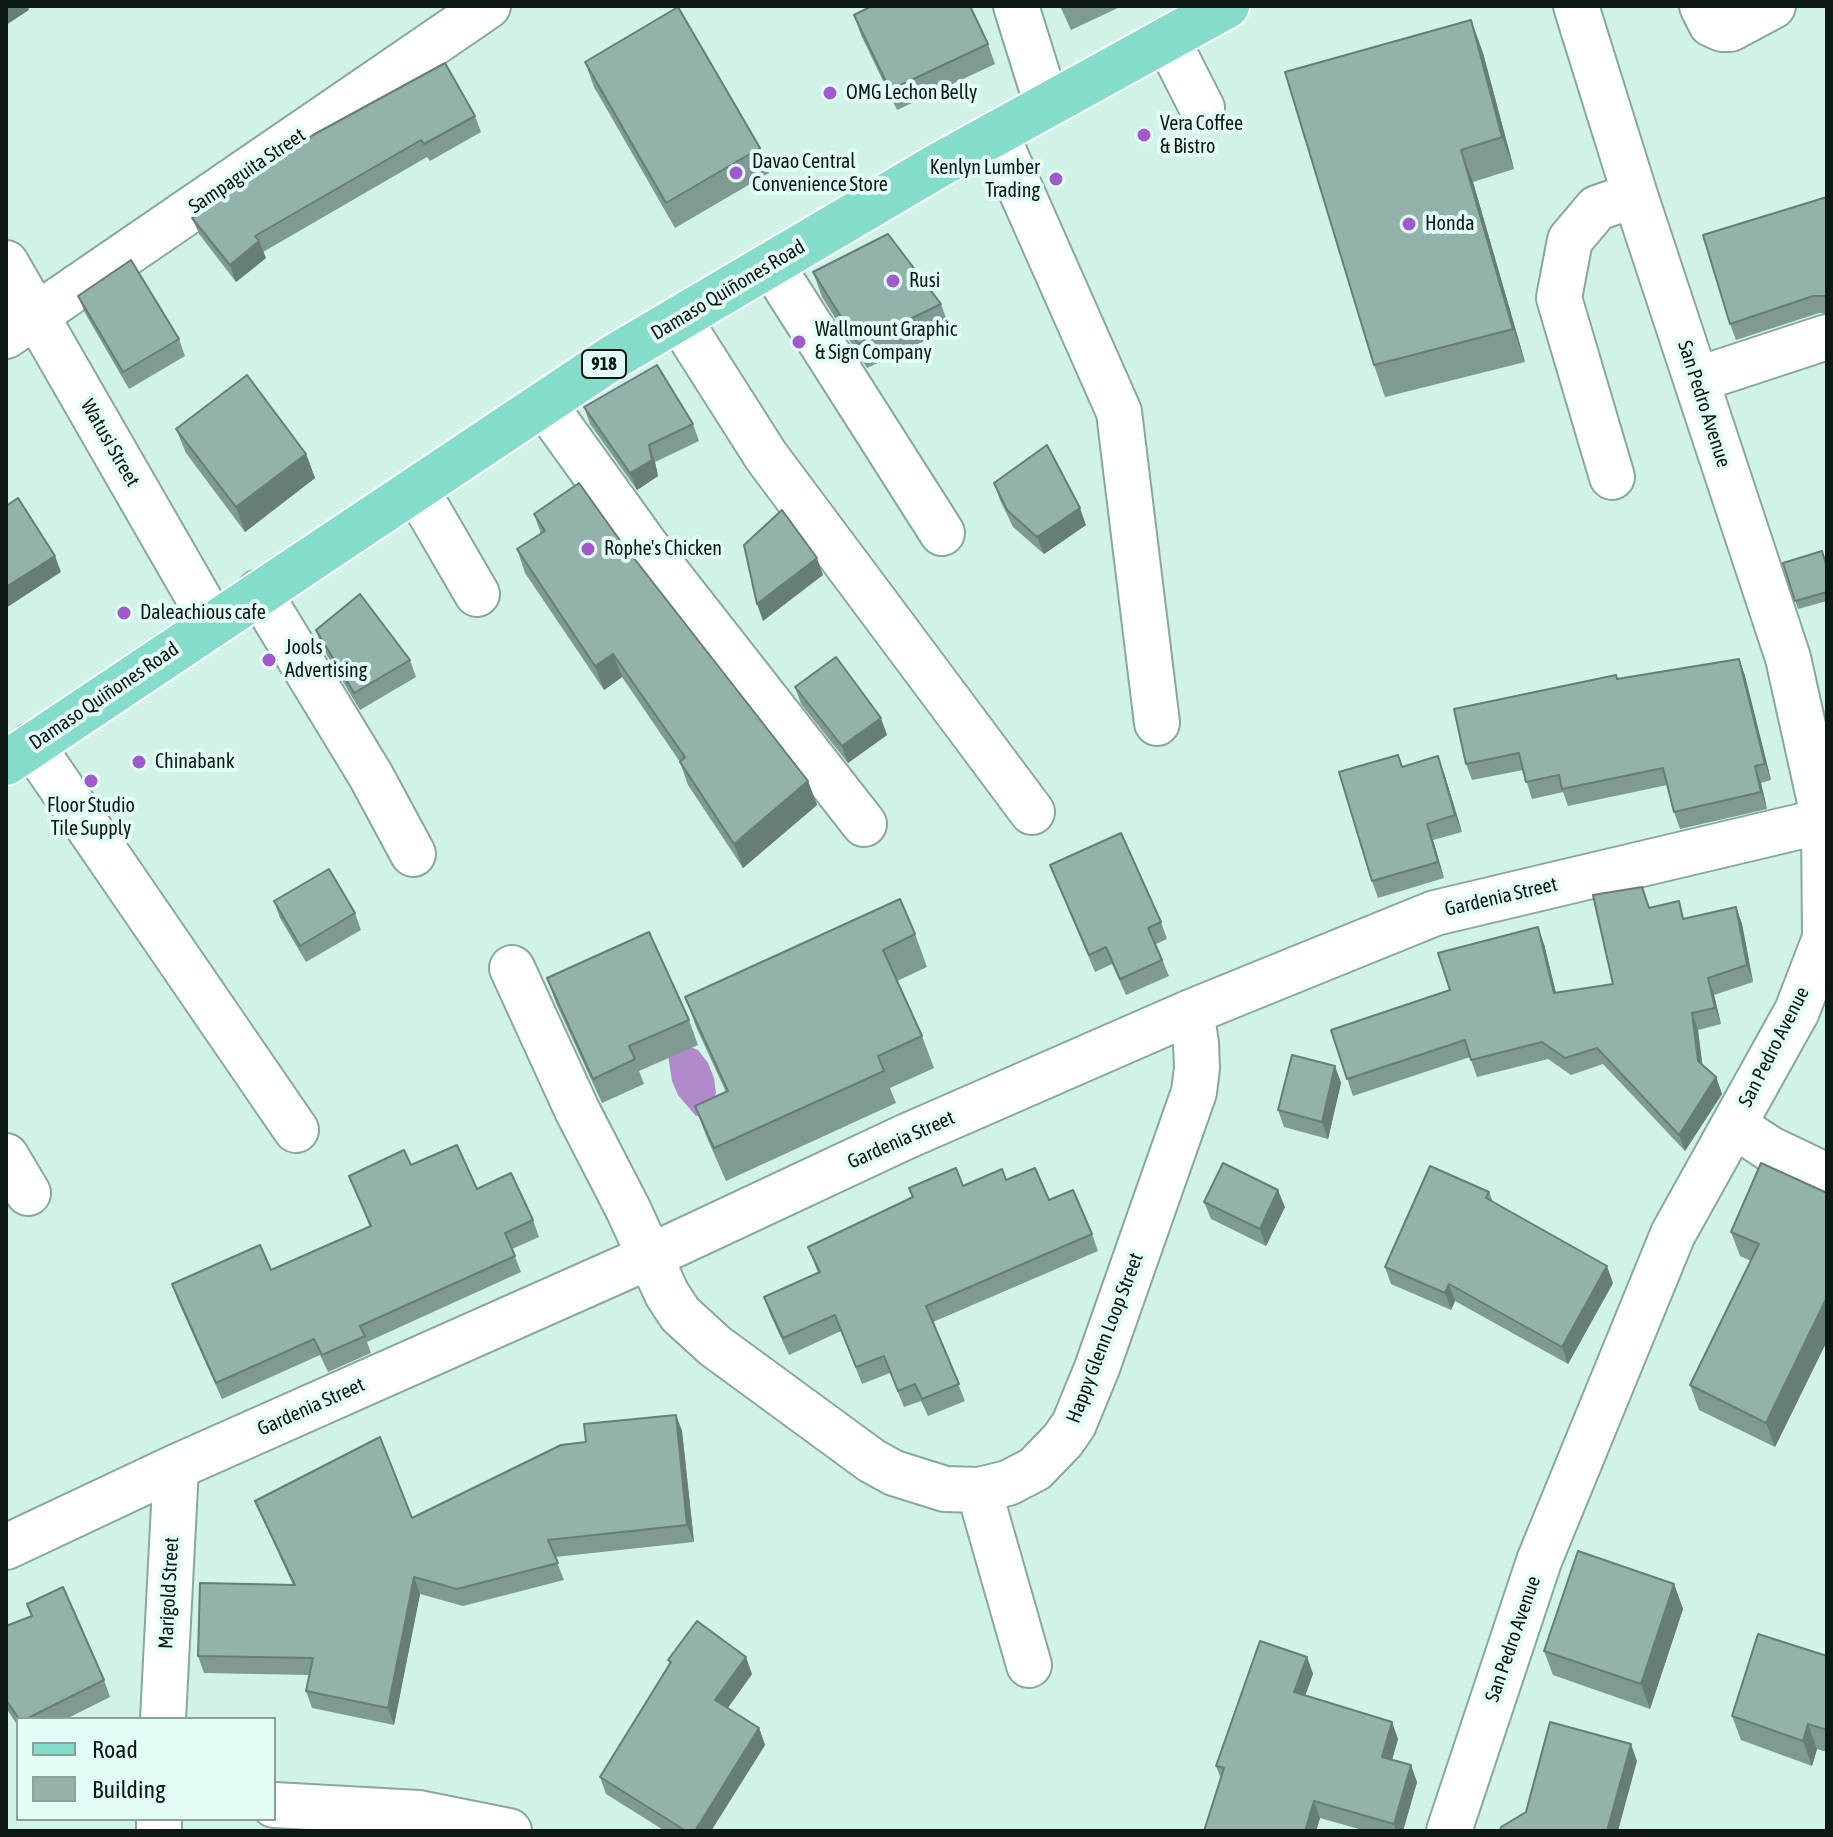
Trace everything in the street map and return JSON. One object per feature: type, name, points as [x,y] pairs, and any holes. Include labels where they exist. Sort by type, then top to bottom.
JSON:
[{"type":"main road","name":"Damaso Quiñones Road","points":[[19,754],[612,358],[996,134],[1227,6]]},
{"type":"street","name":"Sampaguita Street","points":[[21,326],[488,6]]},
{"type":"street","points":[[1016,6],[1047,105]]},
{"type":"street","name":"San Pedro Avenue","points":[[1449,1831],[1539,1561],[1673,1234],[1797,1011],[1825,938],[1825,820],[1788,658],[1576,6]]},
{"type":"street","points":[[1702,6],[1711,24],[1722,29],[1730,29],[1773,6]]},
{"type":"street","points":[[1167,39],[1202,108]]},
{"type":"street","points":[[996,134],[1119,412],[1157,723]]},
{"type":"street","points":[[1612,477],[1559,298],[1570,240],[1597,208],[1635,195]]},
{"type":"street","name":"Watusi Street","points":[[6,263],[21,326],[213,623]]},
{"type":"street","points":[[771,264],[942,533]]},
{"type":"street","points":[[679,319],[766,456],[1032,812]]},
{"type":"street","points":[[1696,380],[1827,337]]},
{"type":"street","points":[[544,404],[647,547],[864,824]]},
{"type":"street","points":[[416,489],[477,594]]},
{"type":"street","points":[[259,592],[371,776],[413,854]]},
{"type":"street","points":[[19,754],[296,1130]]},
{"type":"street","name":"Gardenia Street","points":[[6,1547],[176,1467],[651,1256],[905,1137],[1191,1012],[1435,913],[1825,820]]},
{"type":"street","name":"Happy Glenn Loop Street","points":[[512,968],[577,1110],[667,1294],[680,1314],[698,1331],[872,1461],[894,1473],[945,1489],[979,1490],[1008,1483],[1035,1469],[1074,1424],[1097,1368],[1194,1092],[1196,1043],[1191,1012]]},
{"type":"street","points":[[1734,1125],[1770,1149],[1827,1176]]},
{"type":"street","points":[[6,1156],[28,1193]]},
{"type":"street","name":"Marigold Street","points":[[163,1717],[176,1467]]},
{"type":"street","points":[[979,1490],[1029,1665]]},
{"type":"street","points":[[276,1805],[419,1813],[509,1831]]},
{"type":"shaded area","points":[[685,1045],[698,1050],[714,1078],[716,1093],[712,1108],[704,1117],[696,1116],[678,1095],[672,1081],[668,1055]]},
{"type":"building","points":[[872,6],[970,6],[988,44],[890,90],[854,15]]},
{"type":"building","points":[[678,7],[760,148],[666,203],[585,62]]},
{"type":"building","name":"Honda","points":[[1471,20],[1502,137],[1461,150],[1513,329],[1374,365],[1285,72]]},
{"type":"building","points":[[445,63],[475,116],[424,144],[421,140],[255,236],[259,241],[230,265],[192,218],[313,135]]},
{"type":"building","points":[[1827,197],[1827,296],[1813,296],[1730,324],[1703,235]]},
{"type":"building","points":[[888,234],[941,304],[858,344],[813,272]]},
{"type":"building","points":[[131,260],[179,339],[123,372],[78,296]]},
{"type":"building","points":[[657,365],[693,424],[649,445],[652,460],[630,473],[584,407]]},
{"type":"building","points":[[247,375],[306,454],[236,507],[176,429]]},
{"type":"building","points":[[1047,445],[1080,508],[1037,537],[1007,510],[994,483]]},
{"type":"building","points":[[579,483],[619,539],[808,781],[734,844],[680,762],[685,757],[613,654],[595,666],[517,549],[545,531],[534,514]]},
{"type":"building","points":[[18,498],[55,556],[6,587],[6,506]]},
{"type":"building","points":[[782,510],[817,558],[757,604],[744,545]]},
{"type":"building","points":[[1822,551],[1827,568],[1827,592],[1795,601],[1783,563]]},
{"type":"building","points":[[360,594],[410,660],[354,693],[316,630]]},
{"type":"building","points":[[836,657],[881,718],[842,746],[795,687]]},
{"type":"building","points":[[1739,659],[1765,764],[1755,766],[1761,792],[1674,812],[1663,768],[1562,789],[1559,775],[1526,782],[1519,753],[1466,764],[1454,709],[1616,675],[1617,679]]},
{"type":"building","points":[[1398,755],[1402,767],[1438,756],[1455,815],[1427,824],[1438,862],[1372,881],[1339,772]]},
{"type":"building","points":[[1121,833],[1161,922],[1148,928],[1162,960],[1120,979],[1106,947],[1089,955],[1050,865]]},
{"type":"building","points":[[329,869],[355,913],[300,946],[274,901]]},
{"type":"building","points":[[1642,887],[1649,908],[1679,901],[1683,919],[1736,907],[1747,965],[1708,978],[1715,1008],[1692,1013],[1698,1061],[1716,1077],[1679,1135],[1597,1048],[1565,1058],[1542,1042],[1471,1060],[1465,1040],[1347,1079],[1331,1030],[1450,990],[1438,953],[1538,927],[1554,993],[1613,984],[1593,895]]},
{"type":"building","points":[[900,899],[915,934],[883,950],[922,1036],[878,1056],[884,1071],[714,1148],[695,1106],[728,1091],[685,997]]},
{"type":"building","points":[[649,932],[689,1020],[629,1046],[635,1059],[593,1079],[547,978]]},
{"type":"building","points":[[1292,1055],[1335,1066],[1322,1122],[1278,1110]]},
{"type":"building","points":[[457,1145],[477,1189],[511,1173],[533,1220],[505,1233],[515,1256],[360,1326],[365,1336],[322,1355],[314,1339],[216,1383],[172,1284],[260,1245],[271,1270],[371,1226],[349,1176],[404,1150],[411,1165]]},
{"type":"building","points":[[1223,1163],[1278,1190],[1260,1229],[1204,1202]]},
{"type":"building","points":[[1761,1163],[1827,1193],[1827,1297],[1766,1423],[1690,1385],[1759,1244],[1731,1232]]},
{"type":"building","points":[[1430,1166],[1489,1192],[1486,1198],[1607,1266],[1562,1347],[1449,1284],[1445,1293],[1385,1267]]},
{"type":"building","points":[[956,1168],[963,1186],[1002,1169],[1006,1180],[1035,1168],[1049,1200],[1073,1190],[1092,1234],[926,1306],[959,1384],[922,1399],[915,1384],[898,1391],[884,1356],[856,1367],[835,1315],[783,1338],[764,1297],[820,1272],[808,1247],[913,1197],[909,1188]]},
{"type":"building","points":[[676,1415],[687,1525],[548,1540],[558,1563],[457,1589],[414,1577],[388,1708],[306,1691],[313,1658],[198,1656],[200,1583],[295,1585],[255,1501],[380,1437],[412,1518],[561,1445],[586,1442],[584,1424]]},
{"type":"building","points":[[1578,1551],[1674,1584],[1641,1684],[1544,1651]]},
{"type":"building","points":[[63,1587],[104,1680],[30,1717],[18,1717],[6,1700],[6,1626],[32,1616],[27,1604]]},
{"type":"building","points":[[697,1621],[746,1657],[715,1700],[759,1728],[695,1831],[686,1831],[600,1777],[671,1662],[668,1660]]},
{"type":"building","points":[[1758,1634],[1827,1656],[1827,1730],[1808,1724],[1803,1741],[1732,1716]]},
{"type":"building","points":[[1260,1641],[1307,1657],[1294,1692],[1392,1722],[1382,1757],[1411,1765],[1394,1824],[1314,1801],[1305,1831],[1204,1831],[1224,1768],[1216,1766]]},
{"type":"building","points":[[1550,1722],[1631,1744],[1607,1831],[1500,1831],[1501,1827],[1526,1812]]},
{"type":"place","name":"OMG Lechon Belly","points":[[830,93]]},
{"type":"place","name":"Vera Coffee & Bistro","points":[[1144,135]]},
{"type":"place","name":"Davao Central Convenience Store","points":[[736,173]]},
{"type":"place","name":"Kenlyn Lumber Trading","points":[[1056,179]]},
{"type":"place","name":"Honda","points":[[1409,224]]},
{"type":"place","name":"Rusi","points":[[893,281]]},
{"type":"place","name":"Wallmount Graphic & Sign Company","points":[[799,342]]},
{"type":"place","name":"Rophe's Chicken","points":[[588,549]]},
{"type":"place","name":"Daleachious cafe","points":[[124,613]]},
{"type":"place","name":"Jools Advertising","points":[[269,660]]},
{"type":"place","name":"Chinabank","points":[[139,762]]},
{"type":"place","name":"Floor Studio Tile Supply","points":[[91,781]]}]
